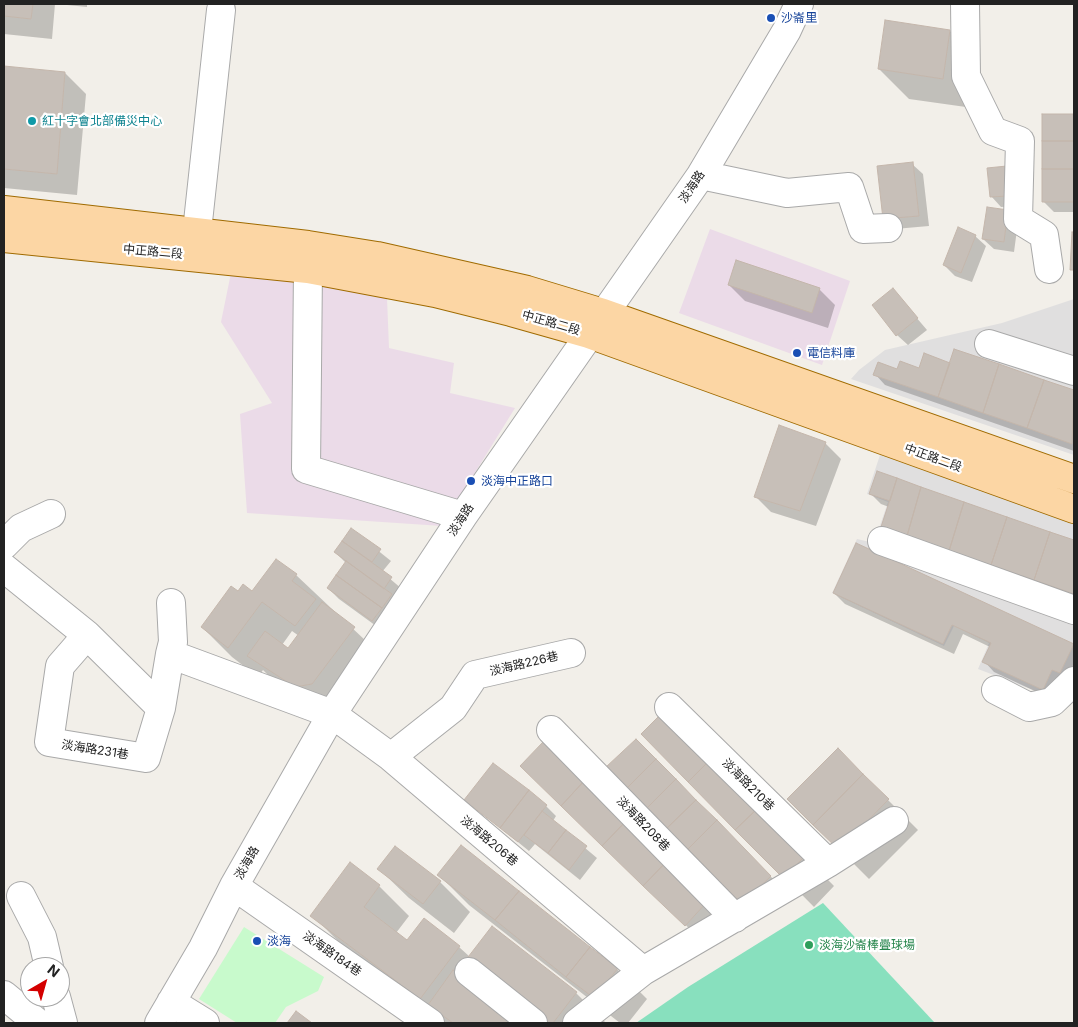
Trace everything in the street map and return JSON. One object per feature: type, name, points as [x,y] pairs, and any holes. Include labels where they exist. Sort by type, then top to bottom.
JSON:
[{"type":"main road","name":"中正路二段","points":[[4,210],[197,231],[377,256],[527,290],[596,324],[1074,508]]},
{"type":"main road","name":"中正路二段","points":[[4,238],[308,269],[435,293],[511,312],[596,324],[1074,479]]},
{"type":"street","name":"淡海路","points":[[165,1013],[203,948],[234,886],[332,714],[464,516],[701,175],[787,30],[799,4]]},
{"type":"street","points":[[966,4],[966,76],[993,131],[1020,141],[1018,220],[1044,235],[1050,269]]},
{"type":"street","points":[[197,231],[221,10]]},
{"type":"street","points":[[701,175],[787,193],[849,187],[863,229],[888,228]]},
{"type":"street","points":[[308,269],[306,469],[464,516]]},
{"type":"street","points":[[989,344],[1074,371]]},
{"type":"street","points":[[4,545],[22,528],[51,514]]},
{"type":"street","points":[[882,541],[1074,610]]},
{"type":"street","points":[[4,568],[87,634],[161,708]]},
{"type":"street","name":"淡海路231巷","points":[[87,634],[60,666],[49,742],[146,758],[161,708],[173,642],[171,603]]},
{"type":"street","name":"淡海路226巷","points":[[390,757],[453,708],[475,675],[571,653]]},
{"type":"street","points":[[170,654],[332,714]]},
{"type":"street","points":[[996,690],[1029,707],[1052,702],[1074,681]]},
{"type":"street","name":"淡海路210巷","points":[[669,707],[828,863]]},
{"type":"street","name":"淡海路206巷","points":[[332,714],[390,757],[643,971]]},
{"type":"street","name":"淡海路208巷","points":[[551,730],[735,918]]},
{"type":"street","points":[[577,1023],[643,971],[828,863],[894,821]]},
{"type":"street","name":"淡海路184巷","points":[[234,886],[427,1022]]},
{"type":"street","points":[[21,896],[42,937],[47,957]]},
{"type":"street","points":[[469,972],[533,1023]]},
{"type":"street","points":[[4,995],[38,1023]]},
{"type":"street","points":[[59,1007],[63,1023]]},
{"type":"street","points":[[165,1013],[205,1023]]},
{"type":"shaded area","points":[[710,229],[850,281],[822,365],[679,313]]},
{"type":"shaded area","points":[[232,268],[387,298],[389,348],[454,363],[450,393],[515,408],[442,526],[247,513],[240,414],[272,403],[221,322]]},
{"type":"shaded area","points":[[1074,299],[1074,455],[851,379],[859,370],[885,350],[1002,323]]},
{"type":"shaded area","points":[[880,455],[1074,523],[1074,664],[1057,683],[1041,693],[978,669],[989,643],[954,626],[944,646],[832,593],[857,539],[874,543],[888,502],[867,494]]},
{"type":"green space","name":"淡海沙崙棒疊球場","points":[[823,903],[935,1023],[636,1023],[688,987]]},
{"type":"green space","points":[[244,927],[324,977],[318,991],[286,1007],[275,1023],[237,1023],[199,999]]},
{"type":"building","points":[[4,4],[33,4],[31,19],[4,16]]},
{"type":"building","points":[[885,20],[950,30],[943,79],[878,69]]},
{"type":"building","name":"紅十字會北部備災中心","points":[[4,66],[65,72],[57,174],[4,169]]},
{"type":"building","points":[[1042,114],[1074,114],[1074,141],[1042,141]]},
{"type":"building","points":[[1042,141],[1074,141],[1074,169],[1042,169]]},
{"type":"building","points":[[913,162],[919,216],[883,219],[877,166]]},
{"type":"building","points":[[1007,166],[1009,196],[990,197],[987,168]]},
{"type":"building","points":[[1042,169],[1074,169],[1074,202],[1042,202]]},
{"type":"building","points":[[987,207],[1008,210],[1004,242],[982,239]]},
{"type":"building","points":[[958,227],[976,235],[961,273],[943,265]]},
{"type":"building","points":[[1072,232],[1074,232],[1074,270],[1070,270]]},
{"type":"building","points":[[736,260],[820,288],[812,313],[728,285]]},
{"type":"building","points":[[893,288],[918,318],[896,336],[872,305]]},
{"type":"building","points":[[954,349],[999,364],[983,413],[938,397]]},
{"type":"building","points":[[924,353],[950,363],[938,397],[873,375],[878,362],[897,369],[900,361],[919,368]]},
{"type":"building","points":[[999,364],[1044,380],[1027,428],[983,413]]},
{"type":"building","points":[[1044,380],[1074,390],[1072,444],[1027,428]]},
{"type":"building","points":[[779,425],[826,442],[800,511],[754,497]]},
{"type":"building","points":[[877,471],[897,478],[890,501],[869,494]]},
{"type":"building","points":[[897,478],[921,487],[907,536],[881,527]]},
{"type":"building","points":[[921,487],[964,502],[949,551],[907,536]]},
{"type":"building","points":[[964,502],[1007,517],[991,565],[949,551]]},
{"type":"building","points":[[1007,517],[1050,532],[1034,580],[991,565]]},
{"type":"building","points":[[351,528],[381,549],[372,562],[342,541]]},
{"type":"building","points":[[1050,532],[1074,540],[1074,594],[1034,580]]},
{"type":"building","points":[[342,541],[392,577],[384,589],[334,552]]},
{"type":"building","points":[[856,543],[1074,644],[1060,673],[1052,670],[1043,690],[982,662],[991,643],[952,625],[943,644],[833,593]]},
{"type":"building","points":[[276,559],[297,574],[292,581],[316,599],[295,626],[262,602],[228,648],[201,627],[231,586],[238,591],[243,584],[252,591]]},
{"type":"building","points":[[346,561],[392,594],[382,608],[336,575]]},
{"type":"building","points":[[336,575],[382,608],[372,621],[327,588]]},
{"type":"building","points":[[322,602],[355,627],[312,684],[295,687],[247,656],[265,631],[288,648]]},
{"type":"building","points":[[663,712],[710,760],[688,782],[641,734]]},
{"type":"building","points":[[636,739],[656,759],[627,788],[606,767]]},
{"type":"building","points":[[544,741],[585,780],[561,806],[520,766]]},
{"type":"building","points":[[838,748],[863,774],[813,825],[787,799]]},
{"type":"building","points":[[656,759],[676,779],[647,808],[627,788]]},
{"type":"building","points":[[710,760],[758,808],[735,830],[688,782]]},
{"type":"building","points":[[493,763],[529,790],[500,828],[464,800]]},
{"type":"building","points":[[863,774],[889,799],[839,850],[813,825]]},
{"type":"building","points":[[676,779],[696,800],[667,828],[647,808]]},
{"type":"building","points":[[585,780],[627,820],[602,846],[561,806]]},
{"type":"building","points":[[529,790],[547,805],[518,842],[500,828]]},
{"type":"building","points":[[696,800],[717,820],[688,849],[667,828]]},
{"type":"building","points":[[758,808],[805,856],[783,878],[735,830]]},
{"type":"building","points":[[542,811],[566,830],[548,853],[524,835]]},
{"type":"building","points":[[627,820],[668,860],[643,886],[602,846]]},
{"type":"building","points":[[717,820],[771,876],[742,904],[688,849]]},
{"type":"building","points":[[566,830],[587,846],[569,870],[548,853]]},
{"type":"building","points":[[461,845],[519,891],[495,920],[437,875]]},
{"type":"building","points":[[395,846],[441,881],[423,904],[377,869]]},
{"type":"building","points":[[668,860],[706,903],[685,926],[643,886]]},
{"type":"building","points":[[350,862],[380,885],[364,907],[407,940],[424,918],[460,946],[420,999],[310,916]]},
{"type":"building","points":[[519,891],[590,947],[566,977],[495,920]]},
{"type":"building","points":[[492,926],[577,992],[553,1023],[546,1023],[465,961]]},
{"type":"building","points":[[590,947],[618,968],[594,998],[566,977]]},
{"type":"building","points":[[453,970],[525,1023],[453,1023],[428,1005]]},
{"type":"building","points":[[296,1011],[312,1023],[287,1023]]},
{"type":"place","name":"沙崙里","points":[[771,18]]},
{"type":"place","name":"紅十字會北部備災中心","points":[[32,121]]},
{"type":"place","name":"電信料庫","points":[[797,353]]},
{"type":"place","name":"淡海中正路口","points":[[471,481]]},
{"type":"place","name":"淡海","points":[[257,941]]},
{"type":"place","name":"淡海沙崙棒疊球場","points":[[809,945]]}]
